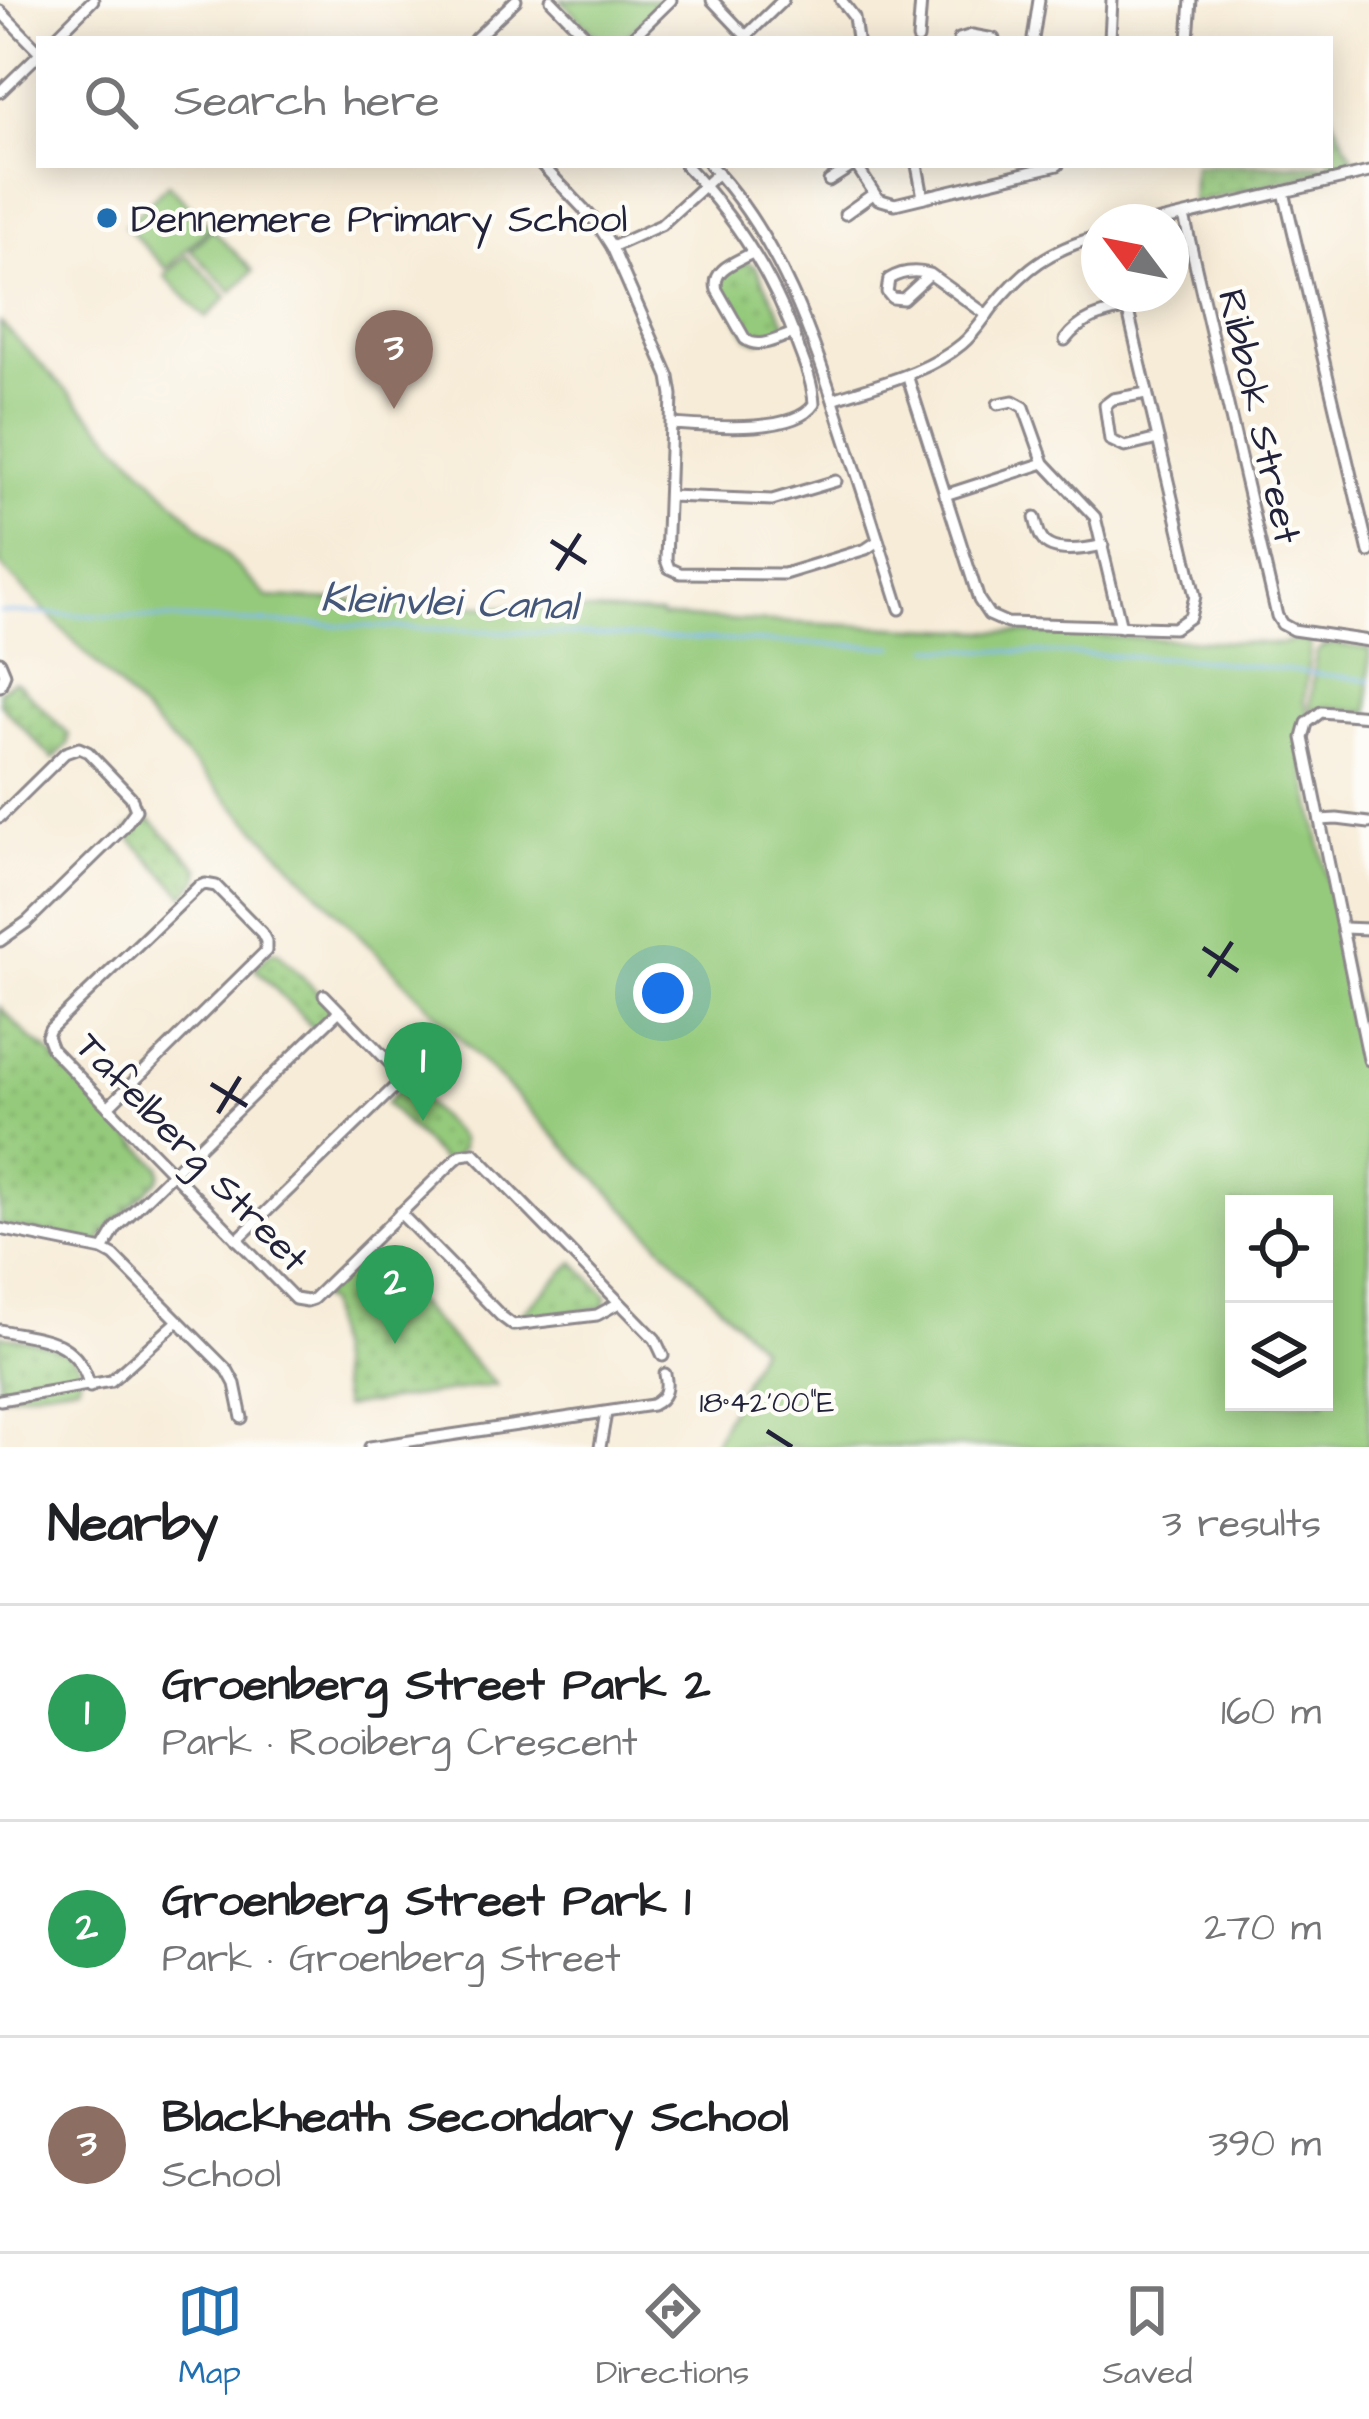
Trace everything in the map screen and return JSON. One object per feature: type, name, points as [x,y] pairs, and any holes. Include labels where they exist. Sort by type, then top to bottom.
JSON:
[{"type":"street","points":[[57,36],[93,0]]},
{"type":"street","points":[[478,36],[516,0]]},
{"type":"street","points":[[551,0],[586,36]]},
{"type":"street","points":[[634,36],[671,0]]},
{"type":"street","points":[[712,0],[745,35],[783,0]]},
{"type":"street","points":[[841,0],[852,13],[856,36]]},
{"type":"street","points":[[918,36],[921,0]]},
{"type":"street","points":[[1034,36],[1039,0]]},
{"type":"street","points":[[1110,36],[1112,0]]},
{"type":"street","points":[[1189,36],[1191,0]]},
{"type":"street","points":[[0,10],[36,49]]},
{"type":"street","points":[[0,92],[36,55]]},
{"type":"street","points":[[545,168],[589,214],[612,247],[669,377],[673,395],[669,568],[680,574],[784,574],[878,541]]},
{"type":"street","points":[[672,424],[750,428],[812,410],[814,392],[778,297],[731,217],[688,168]]},
{"type":"street","points":[[829,181],[850,168]]},
{"type":"street","points":[[857,168],[880,201],[895,204],[1046,168]]},
{"type":"street","points":[[918,168],[923,197]]},
{"type":"street","points":[[985,168],[987,182]]},
{"type":"street","points":[[612,247],[661,225],[705,186],[714,169],[755,222],[811,333],[900,609]]},
{"type":"street","points":[[1189,215],[1369,172]]},
{"type":"street","points":[[1284,192],[1369,552]]},
{"type":"street","points":[[845,214],[873,194]]},
{"type":"street","name":"Ribbok Street","points":[[1189,238],[1277,616],[1286,627],[1369,641]]},
{"type":"street","points":[[833,399],[907,375],[949,353],[967,340],[1029,267],[1051,252],[1081,242]]},
{"type":"street","points":[[752,253],[717,274],[717,290],[750,344],[794,333]]},
{"type":"street","points":[[930,274],[987,315]]},
{"type":"street","points":[[1065,340],[1090,317],[1111,312]]},
{"type":"street","points":[[907,375],[979,600],[989,614],[1007,623],[1174,628],[1186,622],[1195,596],[1129,312]]},
{"type":"street","points":[[1147,392],[1108,401],[1107,425],[1111,440],[1119,446],[1158,439]]},
{"type":"street","points":[[998,404],[1012,401],[1024,407],[1044,463],[1090,509],[1099,526],[1121,627]]},
{"type":"street","points":[[945,495],[1044,463]]},
{"type":"street","points":[[668,496],[772,500],[836,481]]},
{"type":"street","points":[[1035,518],[1050,546],[1103,545]]},
{"type":"street","points":[[0,662],[5,674],[0,686]]},
{"type":"street","points":[[1369,716],[1325,711],[1311,718],[1303,738],[1369,1060]]},
{"type":"street","points":[[0,818],[65,753],[79,748],[130,797],[136,810],[27,922],[0,941]]},
{"type":"street","points":[[1320,820],[1369,823]]},
{"type":"street","name":"Tafelberg Street","points":[[108,1107],[261,958],[267,945],[259,929],[216,886],[198,887],[52,1026],[47,1038],[52,1049],[108,1107],[237,1240],[290,1295],[301,1301],[313,1299],[400,1213]]},
{"type":"street","points":[[1343,928],[1369,928]]},
{"type":"street","points":[[324,995],[417,1091]]},
{"type":"street","points":[[103,1250],[116,1228],[339,1011]]},
{"type":"street","points":[[237,1240],[403,1079]]},
{"type":"street","points":[[619,1303],[597,1315],[513,1325],[400,1213],[461,1154],[473,1153],[655,1339],[663,1355]]},
{"type":"street","points":[[0,1229],[103,1250],[118,1259],[233,1377],[242,1418]]},
{"type":"street","points":[[0,1400],[112,1382],[178,1321]]},
{"type":"street","points":[[0,1330],[60,1343],[81,1364],[90,1387]]},
{"type":"street","points":[[370,1447],[659,1402],[668,1385],[665,1374]]},
{"type":"street","points":[[600,1447],[606,1413]]},
{"type":"green space","points":[[561,0],[664,0],[626,36],[596,36]]},
{"type":"green space","points":[[1333,119],[1356,164],[1192,203],[1194,168],[1333,168]]},
{"type":"green space","points":[[168,184],[210,227],[167,269],[125,226]]},
{"type":"green space","points":[[212,229],[253,271],[232,292],[191,250]]},
{"type":"green space","points":[[187,255],[227,297],[206,318],[165,276]]},
{"type":"green space","points":[[747,262],[756,267],[786,324],[779,334],[758,341],[748,337],[720,285],[724,273]]},
{"type":"green space","points":[[0,322],[267,597],[1311,642],[1304,702],[1309,713],[1298,737],[1369,1079],[1369,1447],[712,1447],[760,1347],[0,565]]},
{"type":"green space","points":[[1333,644],[1369,649],[1369,712],[1313,710],[1310,706],[1316,653]]},
{"type":"green space","points":[[13,681],[69,735],[68,744],[53,759],[0,704],[0,691]]},
{"type":"green space","points":[[147,816],[200,869],[198,881],[184,895],[125,833]]},
{"type":"green space","points":[[271,952],[278,952],[331,1006],[332,1013],[315,1030],[255,968]]},
{"type":"green space","points":[[0,1007],[160,1167],[158,1180],[98,1243],[0,1225]]},
{"type":"green space","points":[[402,1087],[411,1088],[461,1139],[461,1150],[446,1165],[386,1103]]},
{"type":"green space","points":[[367,1252],[496,1385],[343,1407],[327,1303],[319,1298]]},
{"type":"green space","points":[[574,1262],[606,1295],[605,1307],[514,1321]]},
{"type":"green space","points":[[0,1335],[67,1353],[81,1371],[78,1384],[0,1396]]},
{"type":"waterway","name":"Kleinvlei Canal","points":[[0,612],[895,647]]},
{"type":"waterway","name":"Kleinvlei Canal","points":[[930,648],[1193,659],[1369,680]]},
{"type":"place","name":"Dennemere Primary School","points":[[107,218]]},
{"type":"place","name":"Blackheath Secondary School","points":[[394,409]]},
{"type":"place","name":"Groenberg Street Park 2","points":[[423,1121]]},
{"type":"place","name":"Groenberg Street Park 1","points":[[395,1344]]}]
